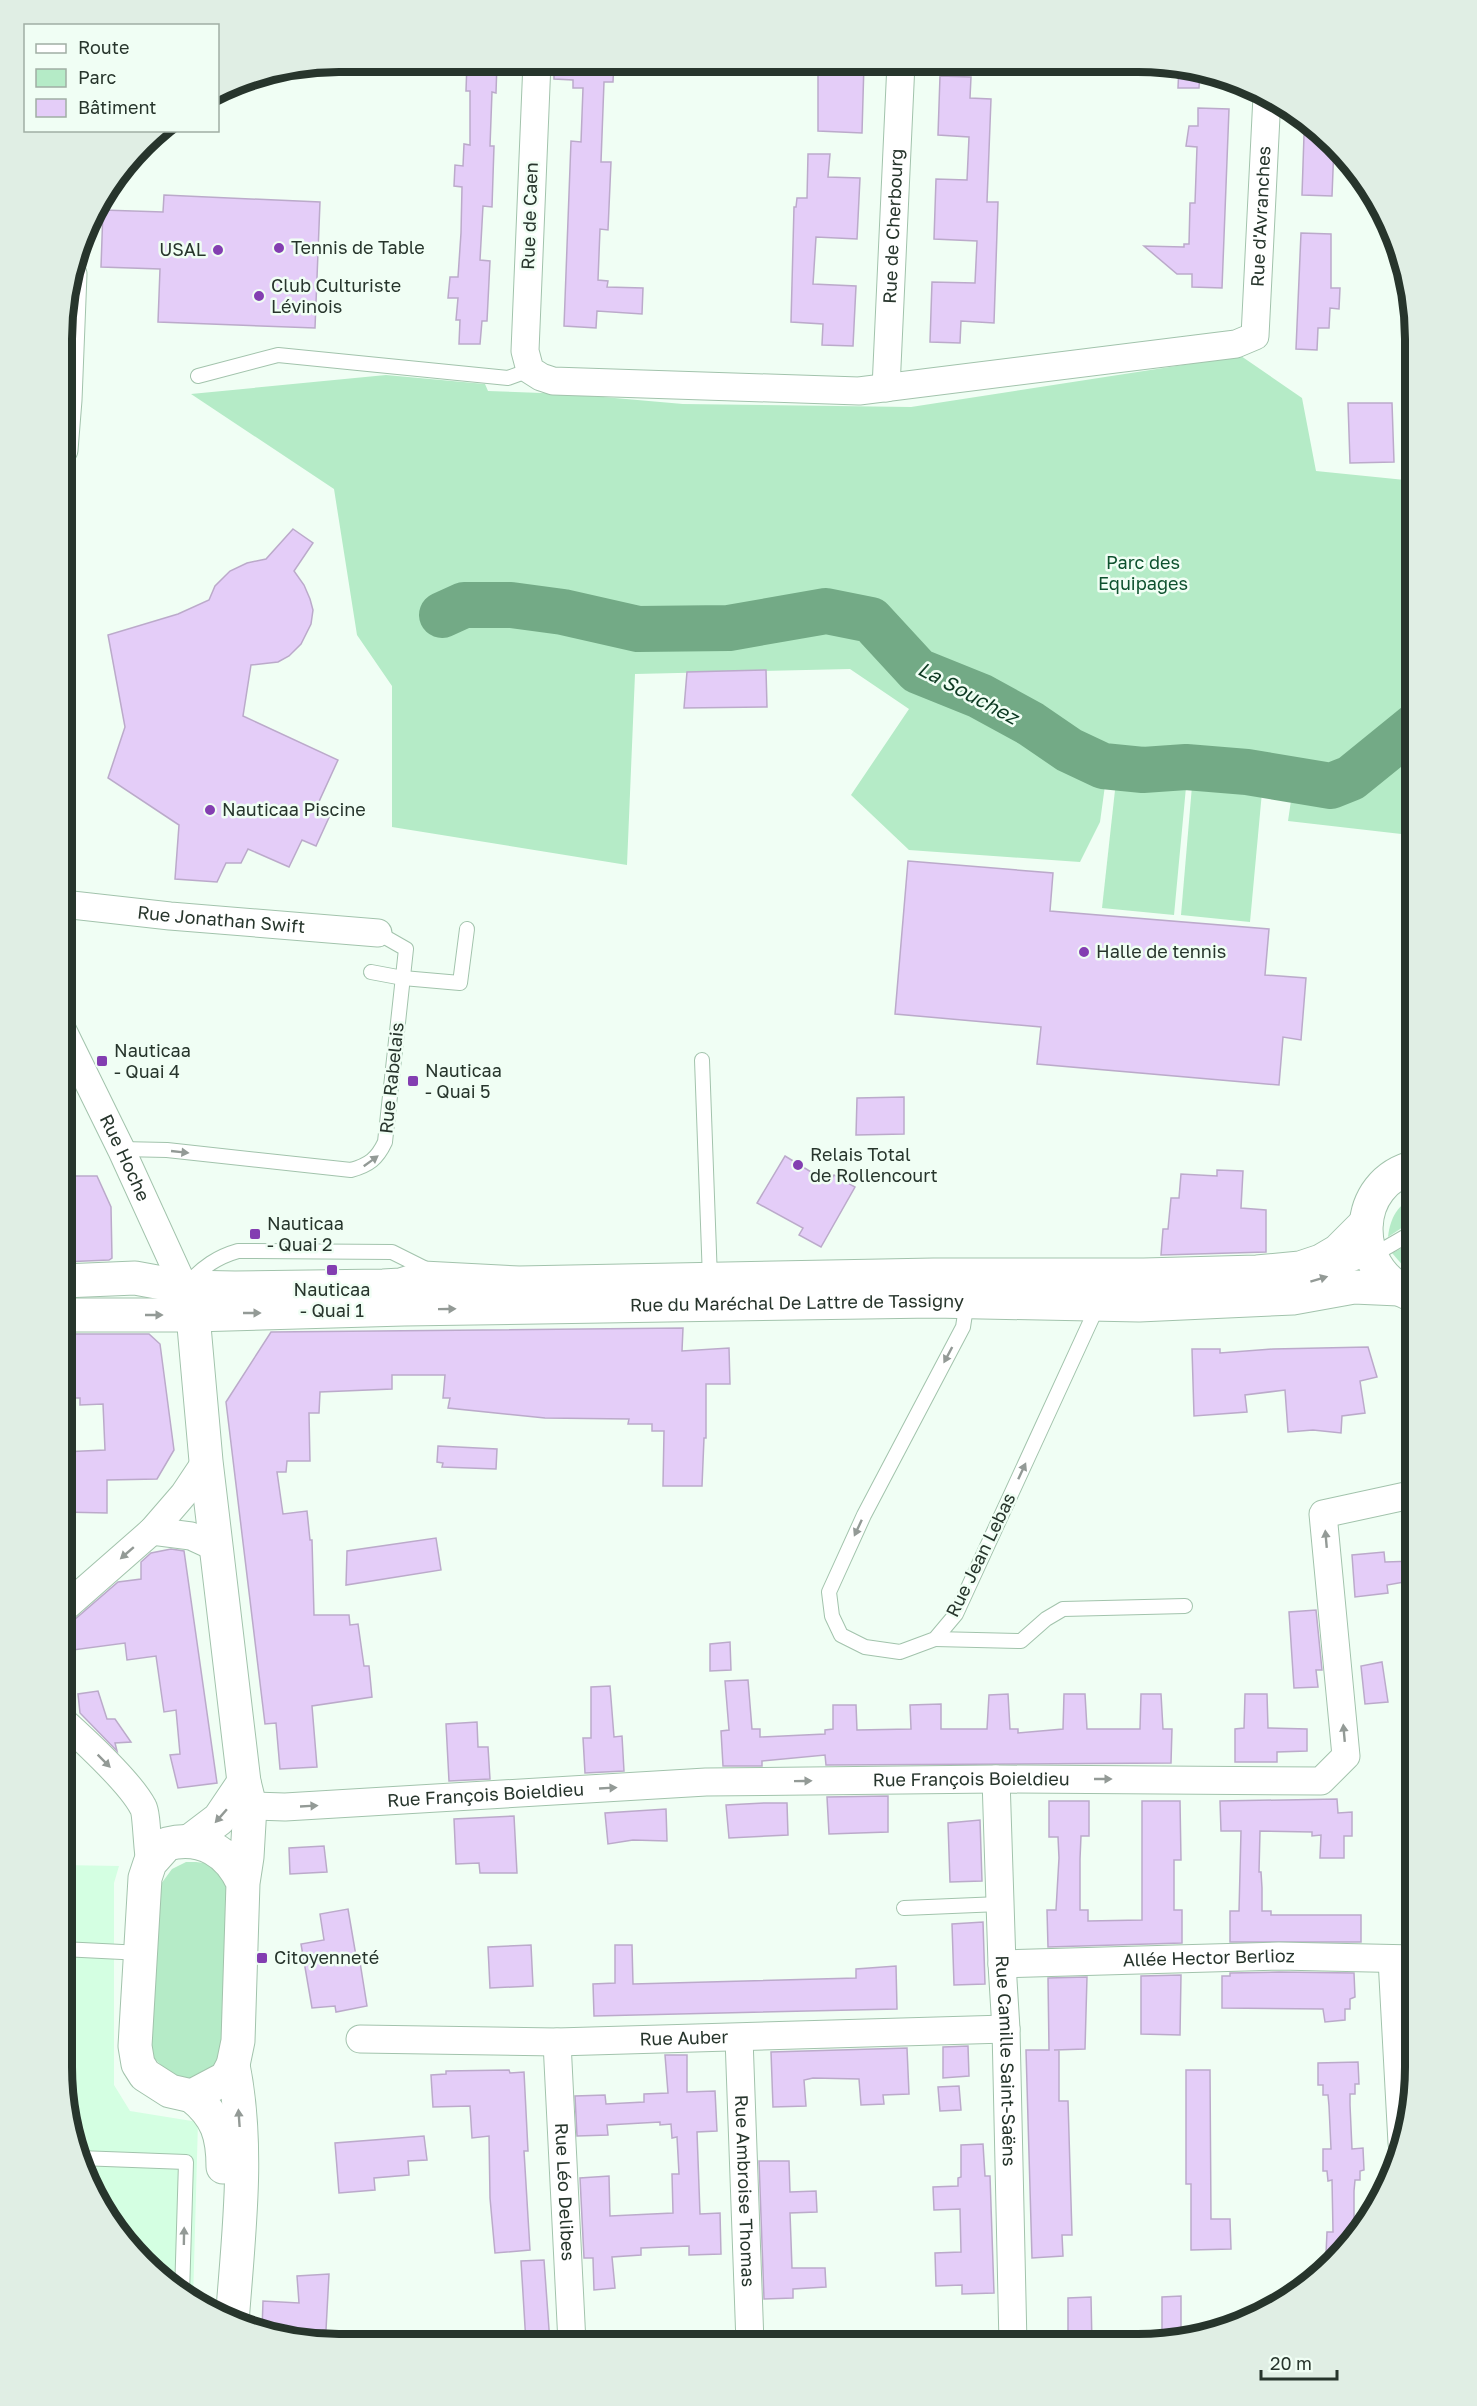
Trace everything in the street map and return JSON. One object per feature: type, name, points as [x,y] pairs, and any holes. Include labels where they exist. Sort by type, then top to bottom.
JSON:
[{"type":"main road","points":[[1405,1171],[1386,1183],[1373,1202],[1365,1223],[1370,1257],[1378,1270],[1405,1290]]},
{"type":"main road","name":"Rue du Maréchal De Lattre de Tassigny","points":[[189,1301],[383,1287],[401,1285],[423,1278],[519,1283],[969,1274],[1144,1275],[1257,1272],[1300,1268],[1321,1261],[1338,1251],[1365,1223]]},
{"type":"main road","points":[[72,1281],[135,1278],[189,1301]]},
{"type":"main road","name":"Rue du Maréchal De Lattre de Tassigny","points":[[189,1301],[416,1309],[966,1301],[1098,1305],[1293,1298],[1354,1287],[1405,1292]]},
{"type":"main road","points":[[72,1314],[189,1301]]},
{"type":"main road","points":[[189,1301],[206,1461],[247,1794],[248,1857],[243,1883],[238,2041],[233,2065],[226,2078],[192,2096]]},
{"type":"main road","points":[[190,1841],[247,1794]]},
{"type":"main road","points":[[218,2305],[222,2230],[222,2143],[216,2123],[207,2109],[192,2096],[170,2091],[145,2075],[138,2064],[135,2037],[146,1878],[150,1863],[167,1844],[190,1841],[226,1856],[236,1866],[243,1883]]},
{"type":"main road","points":[[233,2065],[237,2085],[242,2153],[233,2312]]},
{"type":"street","name":"Rue de Caen","points":[[530,370],[525,351],[537,72]]},
{"type":"street","name":"Rue de Cherbourg","points":[[886,388],[901,72]]},
{"type":"street","name":"Rue d'Avranches","points":[[886,388],[1236,344],[1255,336],[1267,105]]},
{"type":"street","points":[[530,370],[553,381],[859,391],[886,388]]},
{"type":"street","name":"Rue Jonathan Swift","points":[[72,905],[170,916],[378,933]]},
{"type":"street","name":"Rue Hoche","points":[[72,1049],[122,1149],[189,1301]]},
{"type":"street","points":[[72,1601],[152,1531],[184,1494],[206,1461]]},
{"type":"street","name":"Rue François Boieldieu","points":[[247,1794],[285,1807],[706,1782],[996,1779],[1321,1781],[1346,1756],[1323,1514],[1405,1496]]},
{"type":"street","points":[[152,1531],[191,1536],[217,1548]]},
{"type":"street","points":[[72,1730],[125,1783],[144,1808],[150,1863]]},
{"type":"street","name":"Rue Camille Saint-Saëns","points":[[996,1779],[1006,2028],[1013,2334]]},
{"type":"street","name":"Allée Hector Berlioz","points":[[1002,1964],[1279,1956],[1403,1959]]},
{"type":"street","points":[[1402,2107],[1403,1959]]},
{"type":"street","name":"Rue Auber","points":[[360,2039],[557,2042],[1006,2028]]},
{"type":"street","name":"Rue Ambroise Thomas","points":[[739,2038],[750,2334]]},
{"type":"street","name":"Rue Léo Delibes","points":[[557,2042],[572,2334]]},
{"type":"lane","points":[[198,376],[278,355],[508,378],[530,370]]},
{"type":"lane","points":[[371,972],[403,978],[460,983],[467,929]]},
{"type":"lane","name":"Rue Rabelais","points":[[122,1149],[166,1150],[351,1170],[367,1165],[379,1155],[385,1142],[406,949],[378,933]]},
{"type":"lane","points":[[702,1060],[710,1279]]},
{"type":"lane","points":[[445,1278],[462,1287],[497,1296],[1243,1286],[1308,1282],[1370,1257],[1405,1237]]},
{"type":"lane","points":[[72,1294],[166,1291],[189,1301]]},
{"type":"lane","name":"Rue Jean Lebas","points":[[966,1301],[963,1327],[864,1515],[829,1592],[832,1616],[841,1635],[865,1647],[900,1652],[935,1639],[956,1614],[1098,1305]]},
{"type":"lane","points":[[935,1639],[1021,1641],[1046,1619],[1063,1609],[1185,1606]]},
{"type":"lane","points":[[904,1908],[1000,1904]]},
{"type":"lane","points":[[72,1950],[142,1953]]},
{"type":"lane","points":[[88,2158],[186,2162],[182,2284]]},
{"type":"shaded area","points":[[72,1865],[119,1866],[114,1883],[114,2085],[130,2111],[198,2122],[193,2291],[163,2268],[127,2230],[99,2185],[81,2136],[74,2102],[72,2067]]},
{"type":"green space","name":"Parc des Equipages","points":[[1241,356],[1302,398],[1316,471],[1405,480],[1405,834],[1288,821],[1293,787],[1107,771],[1100,822],[1080,862],[909,850],[851,795],[909,709],[850,669],[635,674],[627,865],[392,827],[392,686],[357,635],[334,489],[191,394],[386,375],[485,384],[488,391],[569,394],[683,404],[911,407]]},
{"type":"green space","points":[[1116,781],[1186,787],[1174,915],[1102,908]]},
{"type":"green space","points":[[1192,786],[1262,792],[1250,922],[1181,915]]},
{"type":"green space","points":[[1404,1204],[1405,1226],[1388,1237],[1396,1212]]},
{"type":"green space","points":[[1405,1247],[1405,1268],[1392,1253]]},
{"type":"green space","points":[[186,1862],[205,1863],[216,1868],[230,1895],[220,2058],[212,2069],[194,2079],[177,2077],[159,2064],[151,2054],[158,1888],[172,1869]]},
{"type":"building","points":[[467,72],[497,72],[496,93],[492,92],[490,146],[494,146],[492,207],[483,206],[480,260],[490,261],[487,321],[482,321],[480,344],[459,344],[460,320],[456,320],[458,298],[448,298],[450,277],[458,277],[461,233],[462,187],[454,186],[455,165],[463,166],[464,144],[470,145],[470,91],[466,91]]},
{"type":"building","points":[[554,72],[614,72],[613,82],[604,82],[601,162],[611,162],[608,230],[600,229],[598,280],[608,281],[607,287],[643,288],[642,314],[597,311],[596,328],[564,326],[571,141],[581,142],[583,88],[573,88],[573,80],[554,79]]},
{"type":"building","points":[[818,72],[864,72],[862,133],[818,131]]},
{"type":"building","points":[[1179,75],[1200,79],[1199,88],[1178,88]]},
{"type":"building","points":[[940,76],[971,77],[970,98],[991,99],[987,202],[998,202],[994,323],[961,321],[960,343],[930,342],[932,282],[975,283],[977,241],[934,239],[936,179],[967,180],[969,137],[938,135]]},
{"type":"building","points":[[1198,108],[1229,109],[1222,288],[1192,287],[1192,274],[1177,274],[1144,246],[1184,247],[1184,244],[1189,244],[1190,203],[1195,203],[1197,147],[1186,146],[1189,126],[1198,126]]},
{"type":"building","points":[[1304,135],[1311,135],[1334,157],[1332,196],[1302,195]]},
{"type":"building","points":[[808,154],[830,154],[828,177],[860,178],[857,239],[816,237],[813,284],[856,286],[853,346],[822,345],[823,324],[791,322],[794,207],[796,207],[797,198],[807,198]]},
{"type":"building","points":[[164,195],[320,202],[315,328],[158,322],[160,269],[101,267],[103,214],[105,210],[163,212]]},
{"type":"building","points":[[1301,233],[1331,234],[1331,288],[1340,288],[1339,309],[1330,308],[1329,328],[1318,328],[1317,350],[1296,349]]},
{"type":"building","points":[[1348,403],[1392,403],[1394,462],[1350,463]]},
{"type":"building","points":[[293,529],[313,543],[294,571],[310,599],[313,610],[311,624],[301,644],[289,656],[278,662],[251,665],[243,716],[338,760],[317,806],[331,813],[316,846],[302,840],[289,867],[248,849],[241,863],[226,863],[217,882],[175,879],[179,825],[108,778],[125,727],[108,635],[178,614],[209,600],[215,586],[230,571],[247,563],[266,559]]},
{"type":"building","points":[[766,670],[767,707],[684,708],[687,672]]},
{"type":"building","name":"Halle de tennis","points":[[908,861],[1053,873],[1050,911],[1269,929],[1265,975],[1306,978],[1301,1040],[1283,1037],[1279,1085],[1037,1064],[1041,1027],[895,1014]]},
{"type":"building","points":[[904,1097],[904,1134],[856,1135],[857,1098]]},
{"type":"building","points":[[785,1156],[829,1183],[834,1175],[855,1187],[821,1247],[799,1235],[803,1228],[757,1203]]},
{"type":"building","points":[[1217,1170],[1243,1171],[1241,1208],[1266,1210],[1266,1252],[1161,1255],[1163,1229],[1168,1229],[1171,1198],[1179,1198],[1181,1174],[1217,1176]]},
{"type":"building","points":[[72,1176],[97,1176],[111,1207],[112,1258],[72,1262]]},
{"type":"building","points":[[683,1328],[682,1351],[729,1348],[730,1384],[706,1384],[706,1438],[704,1438],[702,1486],[663,1486],[664,1431],[652,1431],[652,1424],[628,1424],[629,1419],[545,1418],[448,1408],[450,1398],[443,1398],[445,1375],[392,1375],[392,1389],[320,1392],[319,1413],[309,1413],[310,1461],[287,1461],[286,1472],[277,1472],[283,1514],[307,1511],[310,1540],[312,1540],[314,1615],[349,1615],[350,1625],[358,1624],[364,1666],[369,1666],[372,1697],[312,1706],[317,1767],[280,1769],[276,1723],[265,1724],[226,1402],[271,1332]]},
{"type":"building","points":[[72,1334],[149,1334],[160,1344],[174,1450],[157,1479],[107,1480],[107,1513],[72,1512],[72,1452],[105,1450],[103,1404],[80,1405],[80,1398],[72,1398]]},
{"type":"building","points":[[1368,1347],[1377,1377],[1360,1381],[1365,1413],[1342,1416],[1341,1433],[1313,1430],[1288,1432],[1285,1390],[1245,1395],[1247,1412],[1194,1416],[1192,1349],[1220,1349],[1220,1353],[1273,1349]]},
{"type":"building","points":[[438,1446],[497,1449],[496,1469],[442,1467],[443,1463],[437,1462]]},
{"type":"building","points":[[436,1538],[441,1570],[346,1585],[347,1551]]},
{"type":"building","points":[[171,1549],[184,1551],[217,1783],[178,1788],[170,1755],[180,1754],[176,1710],[164,1712],[156,1656],[127,1660],[125,1643],[73,1650],[73,1621],[118,1582],[141,1579],[141,1562],[151,1553]]},
{"type":"building","points":[[1384,1552],[1385,1562],[1405,1561],[1405,1582],[1387,1585],[1388,1593],[1355,1597],[1352,1555]]},
{"type":"building","points":[[1316,1610],[1322,1670],[1316,1670],[1318,1687],[1294,1688],[1289,1612]]},
{"type":"building","points":[[730,1642],[731,1670],[710,1671],[710,1644]]},
{"type":"building","points":[[1382,1662],[1388,1702],[1365,1704],[1361,1666]]},
{"type":"building","points":[[748,1680],[752,1729],[760,1729],[760,1737],[825,1734],[825,1730],[833,1729],[833,1705],[856,1705],[857,1730],[911,1729],[910,1705],[941,1704],[941,1729],[987,1729],[989,1695],[1008,1694],[1010,1729],[1018,1729],[1018,1733],[1063,1729],[1064,1694],[1085,1694],[1087,1729],[1140,1729],[1141,1694],[1161,1694],[1163,1729],[1172,1729],[1171,1763],[826,1765],[825,1755],[762,1761],[762,1766],[723,1766],[721,1731],[729,1730],[725,1681]]},
{"type":"building","points":[[610,1686],[614,1737],[622,1736],[624,1771],[585,1773],[583,1738],[591,1738],[591,1687]]},
{"type":"building","points":[[98,1691],[107,1719],[115,1719],[131,1742],[115,1743],[117,1751],[80,1713],[78,1694]]},
{"type":"building","points":[[1245,1694],[1267,1694],[1268,1728],[1307,1729],[1307,1751],[1277,1752],[1277,1762],[1235,1762],[1235,1729],[1244,1728]]},
{"type":"building","points":[[477,1722],[478,1747],[488,1747],[490,1779],[449,1781],[446,1724]]},
{"type":"building","points":[[888,1796],[888,1832],[829,1834],[827,1797]]},
{"type":"building","points":[[1337,1799],[1338,1813],[1352,1812],[1352,1836],[1344,1836],[1344,1858],[1320,1858],[1321,1835],[1312,1836],[1312,1832],[1260,1831],[1259,1872],[1261,1872],[1262,1911],[1271,1911],[1271,1915],[1361,1915],[1361,1942],[1230,1942],[1230,1911],[1239,1911],[1241,1831],[1221,1831],[1220,1801]]},
{"type":"building","points":[[1049,1801],[1089,1801],[1089,1836],[1081,1836],[1080,1859],[1080,1910],[1088,1910],[1088,1921],[1142,1920],[1142,1801],[1180,1801],[1181,1860],[1174,1860],[1174,1910],[1182,1910],[1182,1943],[1048,1947],[1047,1910],[1056,1910],[1059,1858],[1058,1837],[1049,1837]]},
{"type":"building","points":[[787,1803],[788,1835],[729,1838],[726,1805]]},
{"type":"building","points":[[666,1809],[667,1841],[633,1840],[608,1844],[605,1813]]},
{"type":"building","points":[[514,1816],[517,1873],[480,1873],[479,1863],[456,1864],[454,1819]]},
{"type":"building","points":[[980,1820],[982,1881],[950,1882],[948,1823]]},
{"type":"building","points":[[324,1846],[327,1872],[290,1874],[289,1848]]},
{"type":"building","points":[[348,1909],[367,2006],[336,2012],[335,2006],[312,2008],[301,1944],[324,1940],[320,1914]]},
{"type":"building","points":[[983,1922],[985,1984],[954,1985],[952,1924]]},
{"type":"building","points":[[531,1945],[533,1986],[490,1988],[488,1947]]},
{"type":"building","points":[[615,1945],[632,1945],[633,1984],[856,1978],[856,1969],[896,1966],[897,2009],[594,2016],[593,1984],[615,1983]]},
{"type":"building","points":[[1230,1973],[1354,1973],[1355,1997],[1350,1999],[1350,2009],[1345,2009],[1345,2020],[1325,2022],[1323,2009],[1222,2008],[1222,1976],[1230,1976]]},
{"type":"building","points":[[1181,1975],[1180,2035],[1141,2034],[1141,1976]]},
{"type":"building","points":[[1087,1977],[1085,2049],[1054,2050],[1059,2050],[1059,2101],[1068,2101],[1072,2235],[1062,2235],[1063,2256],[1032,2258],[1026,2050],[1049,2050],[1048,1978]]},
{"type":"building","points":[[968,2046],[969,2076],[943,2078],[943,2047]]},
{"type":"building","points":[[907,2048],[909,2094],[883,2095],[884,2104],[861,2105],[859,2079],[813,2078],[804,2080],[806,2106],[773,2107],[771,2052]]},
{"type":"building","points":[[665,2055],[687,2055],[687,2092],[715,2091],[717,2131],[697,2132],[700,2214],[720,2213],[721,2254],[689,2255],[689,2246],[641,2248],[641,2255],[612,2257],[615,2288],[594,2290],[593,2258],[584,2258],[580,2178],[609,2176],[610,2216],[673,2213],[672,2174],[679,2174],[677,2137],[672,2138],[671,2124],[660,2125],[660,2122],[607,2125],[608,2135],[577,2136],[575,2096],[605,2095],[606,2104],[644,2102],[644,2094],[668,2093]]},
{"type":"building","points":[[1358,2062],[1359,2084],[1355,2084],[1355,2094],[1350,2094],[1352,2149],[1363,2148],[1364,2170],[1360,2171],[1360,2180],[1355,2180],[1354,2224],[1329,2254],[1326,2254],[1327,2232],[1333,2232],[1332,2180],[1328,2181],[1327,2171],[1323,2171],[1323,2149],[1331,2149],[1329,2106],[1328,2095],[1323,2095],[1323,2085],[1318,2085],[1318,2063]]},
{"type":"building","points":[[509,2070],[510,2073],[524,2072],[528,2151],[524,2151],[530,2250],[495,2253],[490,2198],[489,2136],[472,2138],[470,2106],[433,2107],[431,2075],[446,2074],[446,2071]]},
{"type":"building","points":[[1186,2070],[1210,2070],[1211,2219],[1230,2219],[1231,2249],[1191,2250],[1191,2184],[1186,2184]]},
{"type":"building","points":[[959,2086],[961,2110],[940,2111],[938,2087]]},
{"type":"building","points":[[424,2136],[427,2160],[408,2161],[409,2175],[374,2178],[375,2190],[339,2193],[335,2143]]},
{"type":"building","points":[[983,2144],[985,2176],[990,2176],[994,2293],[962,2294],[962,2285],[936,2286],[935,2253],[961,2252],[960,2209],[934,2210],[933,2187],[958,2186],[958,2178],[961,2177],[961,2145]]},
{"type":"building","points":[[759,2161],[789,2161],[790,2192],[816,2191],[817,2212],[790,2213],[792,2268],[825,2268],[826,2287],[793,2289],[793,2298],[764,2299]]},
{"type":"building","points":[[544,2260],[549,2334],[525,2334],[521,2261]]},
{"type":"building","points":[[329,2274],[326,2330],[323,2330],[323,2333],[304,2332],[262,2323],[263,2301],[299,2303],[297,2276]]},
{"type":"building","points":[[1181,2296],[1181,2331],[1162,2333],[1162,2297]]},
{"type":"building","points":[[1091,2297],[1092,2334],[1068,2334],[1068,2298]]},
{"type":"waterway","name":"La Souchez","points":[[442,615],[464,605],[511,605],[563,612],[638,629],[729,628],[826,611],[871,620],[918,671],[980,696],[1031,724],[1069,750],[1103,766],[1143,770],[1186,767],[1247,772],[1331,786],[1351,778],[1405,734]]},
{"type":"place","name":"Tennis de Table","points":[[279,248]]},
{"type":"place","name":"USAL","points":[[218,250]]},
{"type":"place","name":"Club Culturiste Lévinois","points":[[259,296]]},
{"type":"place","name":"Nauticaa Piscine","points":[[210,810]]},
{"type":"place","name":"Halle de tennis","points":[[1084,952]]},
{"type":"place","name":"Nauticaa - Quai 4","points":[[102,1061]]},
{"type":"place","name":"Nauticaa - Quai 5","points":[[413,1081]]},
{"type":"place","name":"Relais Total de Rollencourt","points":[[798,1165]]},
{"type":"place","name":"Nauticaa - Quai 2","points":[[255,1234]]},
{"type":"place","name":"Nauticaa - Quai 1","points":[[332,1270]]},
{"type":"place","name":"Citoyenneté","points":[[262,1958]]}]
